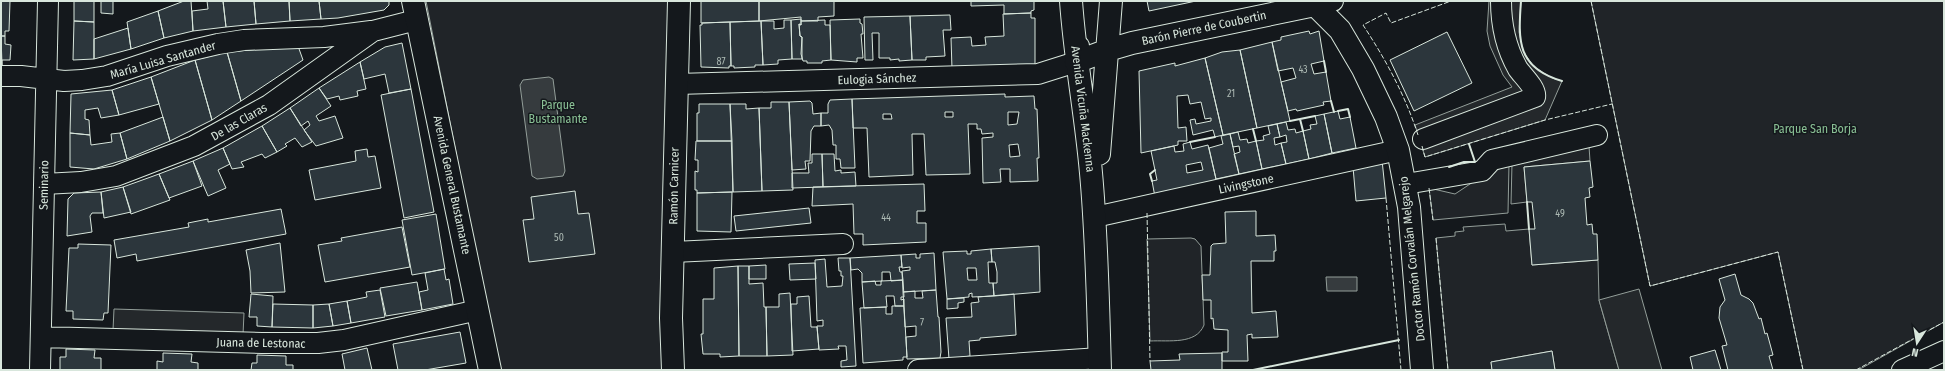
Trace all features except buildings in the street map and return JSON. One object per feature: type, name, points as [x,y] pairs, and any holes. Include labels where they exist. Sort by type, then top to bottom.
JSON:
[{"type":"main road","name":"Ramón Carnicer","points":[[672,370],[671,318],[679,1]]},
{"type":"main road","name":"Avenida Vicuña Mackenna","points":[[1071,1],[1076,62],[1086,130],[1095,217],[1100,364]]},
{"type":"main road","name":"Avenida Vicuña Mackenna","points":[[1095,217],[1111,1]]},
{"type":"main road","name":"Barón Pierre de Coubertin","points":[[1076,62],[1132,43],[1324,3]]},
{"type":"main road","name":"Doctor Ramón Corvalán Melgarejo","points":[[1324,3],[1363,69],[1386,116],[1398,150],[1406,184],[1422,370]]},
{"type":"main road","name":"Avenida General Bustamante","points":[[415,10],[490,370]]},
{"type":"street","name":"Seminario","points":[[40,370],[48,1]]},
{"type":"street","points":[[1076,62],[1080,29],[1081,1]]},
{"type":"street","points":[[1102,1],[1108,50]]},
{"type":"street","points":[[1423,140],[1536,97],[1535,91],[1523,77],[1509,50],[1502,18],[1501,1]]},
{"type":"street","name":"De las Claras","points":[[44,184],[81,182],[116,176],[194,146],[269,105],[373,31],[415,10]]},
{"type":"street","name":"María Luisa Santander","points":[[1,76],[21,76],[46,80],[70,81],[93,79],[196,49],[237,41],[324,37],[373,31]]},
{"type":"street","name":"Eulogia Sánchez","points":[[677,84],[1038,74],[1076,62]]},
{"type":"street","points":[[1406,184],[1482,171],[1492,160],[1597,135]]},
{"type":"street","name":"Livingstone","points":[[1095,217],[1398,150]]},
{"type":"street","points":[[673,252],[843,244]]},
{"type":"street","name":"Juana de Lestonac","points":[[41,337],[262,343],[318,343],[344,340],[478,310]]},
{"type":"street","points":[[1902,370],[1944,351]]},
{"type":"street","points":[[918,370],[1100,364]]},
{"type":"green space","name":"Parque Bustamante","points":[[426,1],[670,1],[664,370],[499,370]]},
{"type":"green space","name":"Parque San Borja","points":[[1591,1],[1944,1],[1944,322],[1862,368],[1856,370],[1803,370],[1778,252],[1650,286]]},
{"type":"green space","points":[[1589,146],[1590,161],[1524,167],[1527,202],[1511,204],[1512,163]]},
{"type":"green space","points":[[1509,164],[1508,213],[1433,220],[1429,188],[1455,194],[1476,180]]},
{"type":"green space","points":[[1505,224],[1506,231],[1529,229],[1532,265],[1598,260],[1599,300],[1619,370],[1555,370],[1552,351],[1491,362],[1492,370],[1448,370],[1436,238],[1455,236],[1455,232],[1464,231],[1463,227]]},
{"type":"green space","points":[[1147,239],[1195,239],[1201,246],[1204,325],[1195,336],[1188,339],[1173,341],[1150,341]]},
{"type":"shaded area","points":[[1489,1],[1521,1],[1519,32],[1523,51],[1534,67],[1552,78],[1562,81],[1545,120],[1425,157],[1415,125],[1512,87],[1503,75],[1490,46],[1487,31]]},
{"type":"shaded area","points":[[549,77],[553,79],[565,171],[563,176],[537,179],[532,176],[520,85],[523,80]]},
{"type":"shaded area","points":[[1326,277],[1357,277],[1357,291],[1327,291]]},
{"type":"shaded area","points":[[1639,289],[1662,370],[1619,370],[1599,300]]},
{"type":"shaded area","points":[[114,309],[244,313],[243,335],[113,330]]},
{"type":"fence","points":[[1418,135],[1413,120],[1394,78],[1363,25],[1386,13],[1391,23],[1451,1]]},
{"type":"fence","points":[[1591,1],[1650,286],[1778,252],[1803,370]]},
{"type":"fence","points":[[1422,146],[1425,157],[1545,120],[1612,104]]},
{"type":"fence","points":[[1429,188],[1433,220]]},
{"type":"fence","points":[[1386,198],[1401,370]]},
{"type":"fence","points":[[1147,213],[1150,361]]},
{"type":"fence","points":[[1436,238],[1448,370]]},
{"type":"fence","points":[[1856,370],[1944,322]]},
{"type":"wall","points":[[1521,1],[1521,40],[1528,61],[1536,69],[1562,81]]},
{"type":"wall","points":[[1324,61],[1326,72]]},
{"type":"wall","points":[[1331,101],[1334,112]]},
{"type":"wall","points":[[1338,111],[1348,109],[1350,117]]},
{"type":"wall","points":[[1290,121],[1315,116]]},
{"type":"wall","points":[[1300,119],[1303,131]]},
{"type":"wall","points":[[1253,129],[1256,141]]},
{"type":"wall","points":[[1190,142],[1215,137]]},
{"type":"wall","points":[[1449,167],[1464,162],[1475,162],[1469,144]]},
{"type":"wall","points":[[1152,181],[1150,174],[1155,170]]},
{"type":"wall","points":[[1527,202],[1529,229]]},
{"type":"wall","points":[[1253,370],[1399,340]]}]
